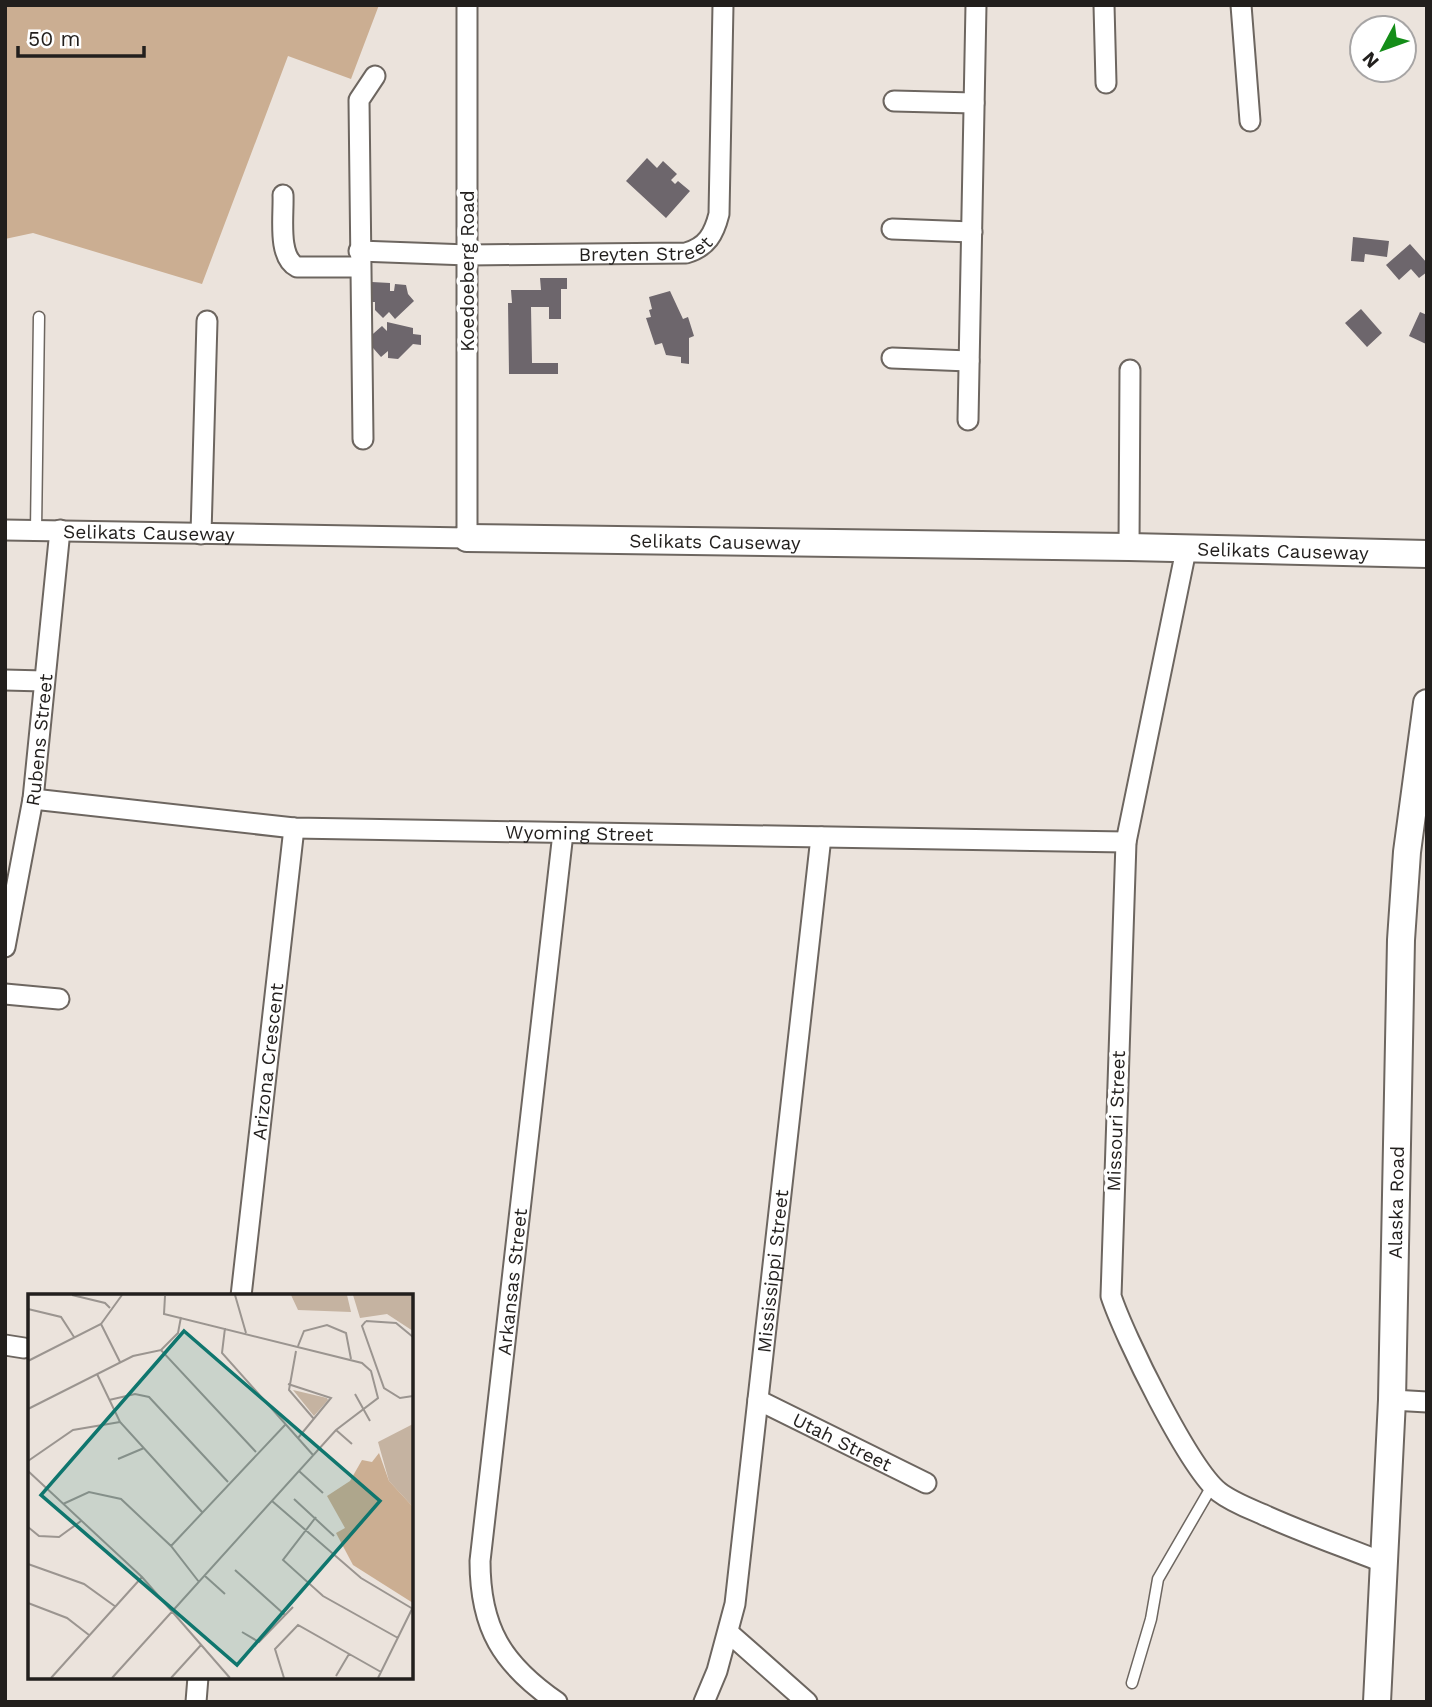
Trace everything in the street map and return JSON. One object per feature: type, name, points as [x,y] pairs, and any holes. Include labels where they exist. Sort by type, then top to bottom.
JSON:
[{"type":"street","name":"Koedoeberg Road","points":[[467,5],[467,538]]},
{"type":"street","name":"Breyten Street","points":[[283,195],[285,252],[290,263],[297,267],[359,259],[468,255],[685,253],[705,244],[716,228],[719,214],[723,5]]},
{"type":"street","points":[[968,421],[976,5]]},
{"type":"street","points":[[1104,5],[1106,83]]},
{"type":"street","points":[[1241,5],[1250,121]]},
{"type":"street","points":[[363,439],[359,100],[375,76]]},
{"type":"street","points":[[894,101],[974,103]]},
{"type":"street","points":[[892,229],[972,232]]},
{"type":"street","points":[[201,534],[207,321]]},
{"type":"street","points":[[892,358],[969,361]]},
{"type":"street","points":[[1129,547],[1130,369]]},
{"type":"street","name":"Selikats Causeway","points":[[5,530],[1427,554]]},
{"type":"street","name":"Rubens Street","points":[[5,947],[33,799],[60,530]]},
{"type":"street","name":"Missouri Street","points":[[1186,550],[1126,842],[1111,1296],[1123,1328],[1180,1436],[1212,1486],[1229,1499],[1257,1512],[1382,1562]]},
{"type":"street","points":[[5,680],[44,681]]},
{"type":"street","name":"Alaska Road","points":[[1377,1702],[1392,1400],[1401,940],[1417,852],[1427,703]]},
{"type":"street","name":"Wyoming Street","points":[[33,799],[294,828],[1126,842]]},
{"type":"street","name":"Arizona Crescent","points":[[241,1294],[294,828]]},
{"type":"street","name":"Arkansas Street","points":[[557,1702],[513,1666],[495,1639],[481,1597],[480,1561],[563,833]]},
{"type":"street","name":"Mississippi Street","points":[[704,1702],[729,1633],[821,837]]},
{"type":"street","points":[[5,994],[59,999]]},
{"type":"street","name":"Utah Street","points":[[758,1400],[926,1483]]},
{"type":"street","points":[[1392,1400],[1427,1402]]},
{"type":"street","points":[[729,1633],[807,1702]]},
{"type":"street","points":[[196,1702],[198,1679]]},
{"type":"lane","points":[[36,530],[39,317]]},
{"type":"lane","points":[[1132,1683],[1151,1619],[1158,1580],[1212,1486]]},
{"type":"shaded area","points":[[5,5],[379,5],[351,79],[288,56],[202,284],[33,233],[5,239]]},
{"type":"building","points":[[647,158],[657,168],[663,161],[677,174],[671,180],[675,184],[678,181],[690,191],[666,218],[626,181]]},
{"type":"building","points":[[1353,237],[1389,241],[1387,257],[1365,254],[1364,262],[1351,261]]},
{"type":"building","points":[[1410,244],[1427,263],[1427,272],[1419,278],[1411,269],[1399,280],[1386,265]]},
{"type":"building","points":[[540,278],[567,278],[567,289],[561,289],[561,319],[549,319],[549,307],[531,307],[532,363],[558,363],[558,374],[509,374],[508,303],[512,303],[511,290],[541,290]]},
{"type":"building","points":[[372,282],[390,283],[390,291],[394,291],[395,284],[406,285],[408,294],[414,301],[395,319],[389,312],[383,318],[375,310],[375,302],[370,302]]},
{"type":"building","points":[[670,291],[683,319],[688,317],[694,336],[689,338],[689,364],[681,363],[681,357],[666,355],[662,343],[655,345],[646,318],[651,317],[649,297]]},
{"type":"building","points":[[1361,309],[1382,333],[1367,347],[1345,323]]},
{"type":"building","points":[[1420,312],[1427,315],[1426,344],[1409,336]]},
{"type":"building","points":[[387,322],[413,328],[413,334],[421,335],[421,345],[413,344],[398,359],[388,358],[388,351],[381,357],[366,340],[382,326],[387,331]]}]
